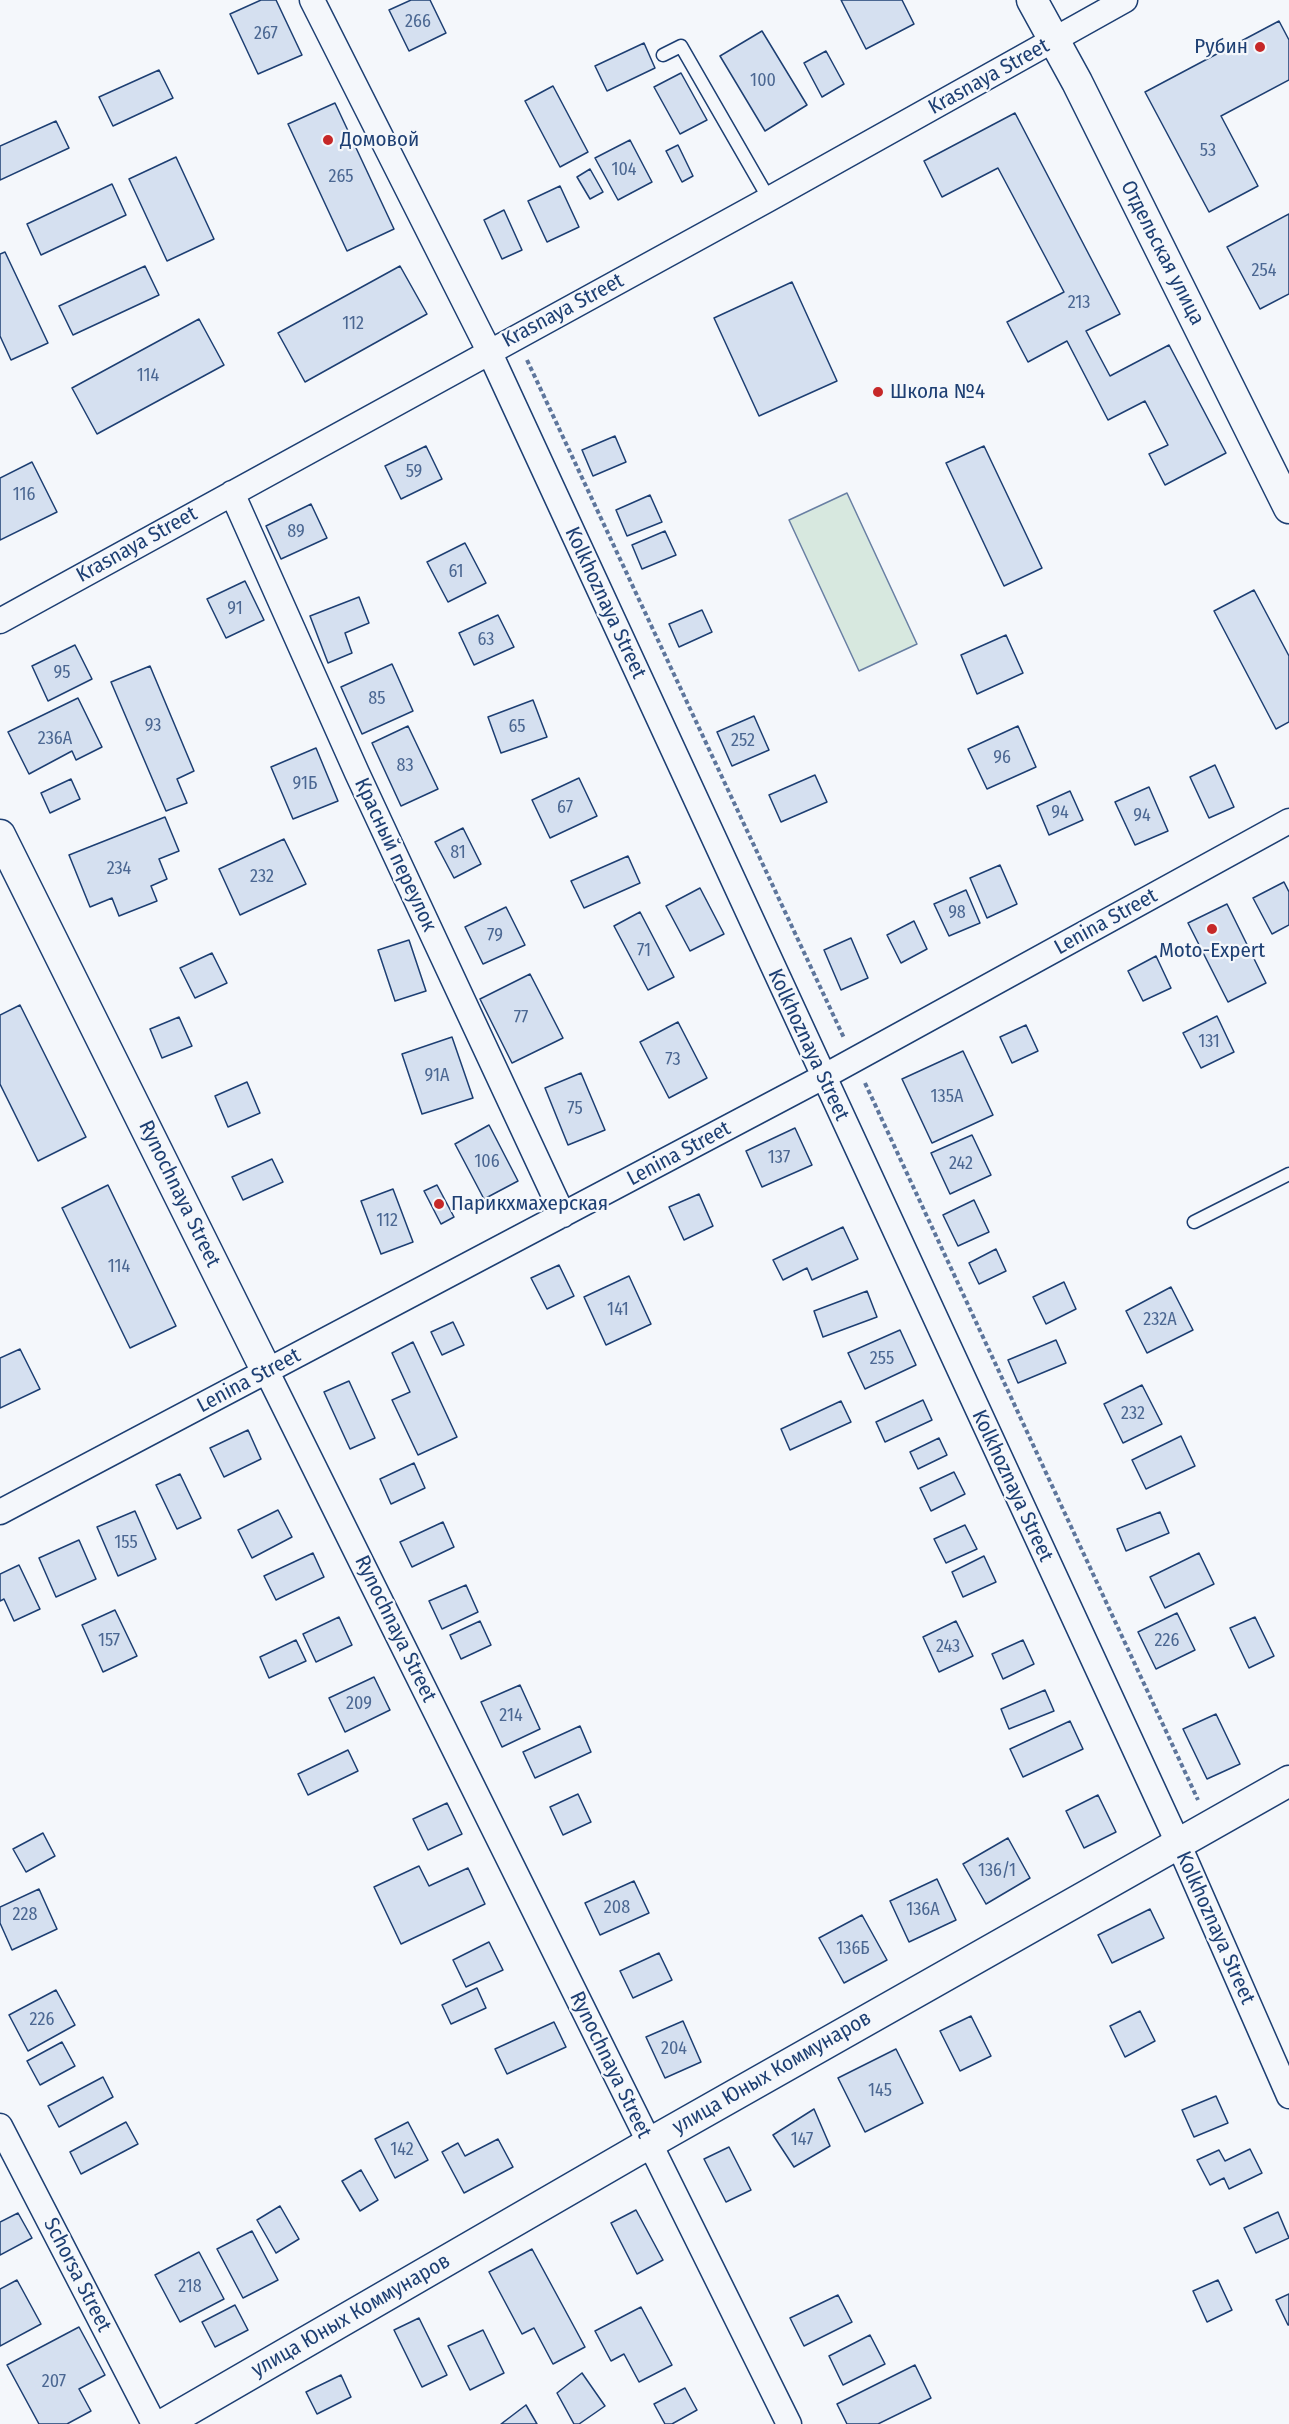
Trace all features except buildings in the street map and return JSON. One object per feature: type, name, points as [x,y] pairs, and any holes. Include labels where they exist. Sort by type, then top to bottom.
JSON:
[{"type":"street","name":"Kolkhoznaya Street","points":[[312,0],[489,351],[1178,1843],[1289,2096]]},
{"type":"street","name":"Отдельская улица","points":[[1032,0],[1289,508]]},
{"type":"street","name":"Krasnaya Street","points":[[0,621],[769,199],[1125,0]]},
{"type":"street","name":"Красный переулок","points":[[232,493],[357,773],[563,1215]]},
{"type":"street","name":"Lenina Street","points":[[0,1512],[823,1077],[1289,821]]},
{"type":"street","name":"Rynochnaya Street","points":[[0,835],[789,2424]]},
{"type":"street","name":"улица Юных Коммунаров","points":[[164,2424],[648,2144],[1289,1781]]},
{"type":"street","name":"Schorsa Street","points":[[0,2126],[154,2424]]},
{"type":"lane","points":[[663,55],[681,46],[769,199]]},
{"type":"lane","points":[[1194,1222],[1289,1174]]},
{"type":"path","points":[[516,337],[1210,1825]]},
{"type":"shaded area","points":[[847,493],[917,644],[859,671],[789,520]]},
{"type":"place","name":"Рубин","points":[[1260,47]]},
{"type":"place","name":"Домовой","points":[[328,140]]},
{"type":"place","name":"Школа №4","points":[[878,392]]},
{"type":"place","name":"Moto-Expert","points":[[1212,929]]},
{"type":"place","name":"Парикхмахерская","points":[[439,1204]]}]
